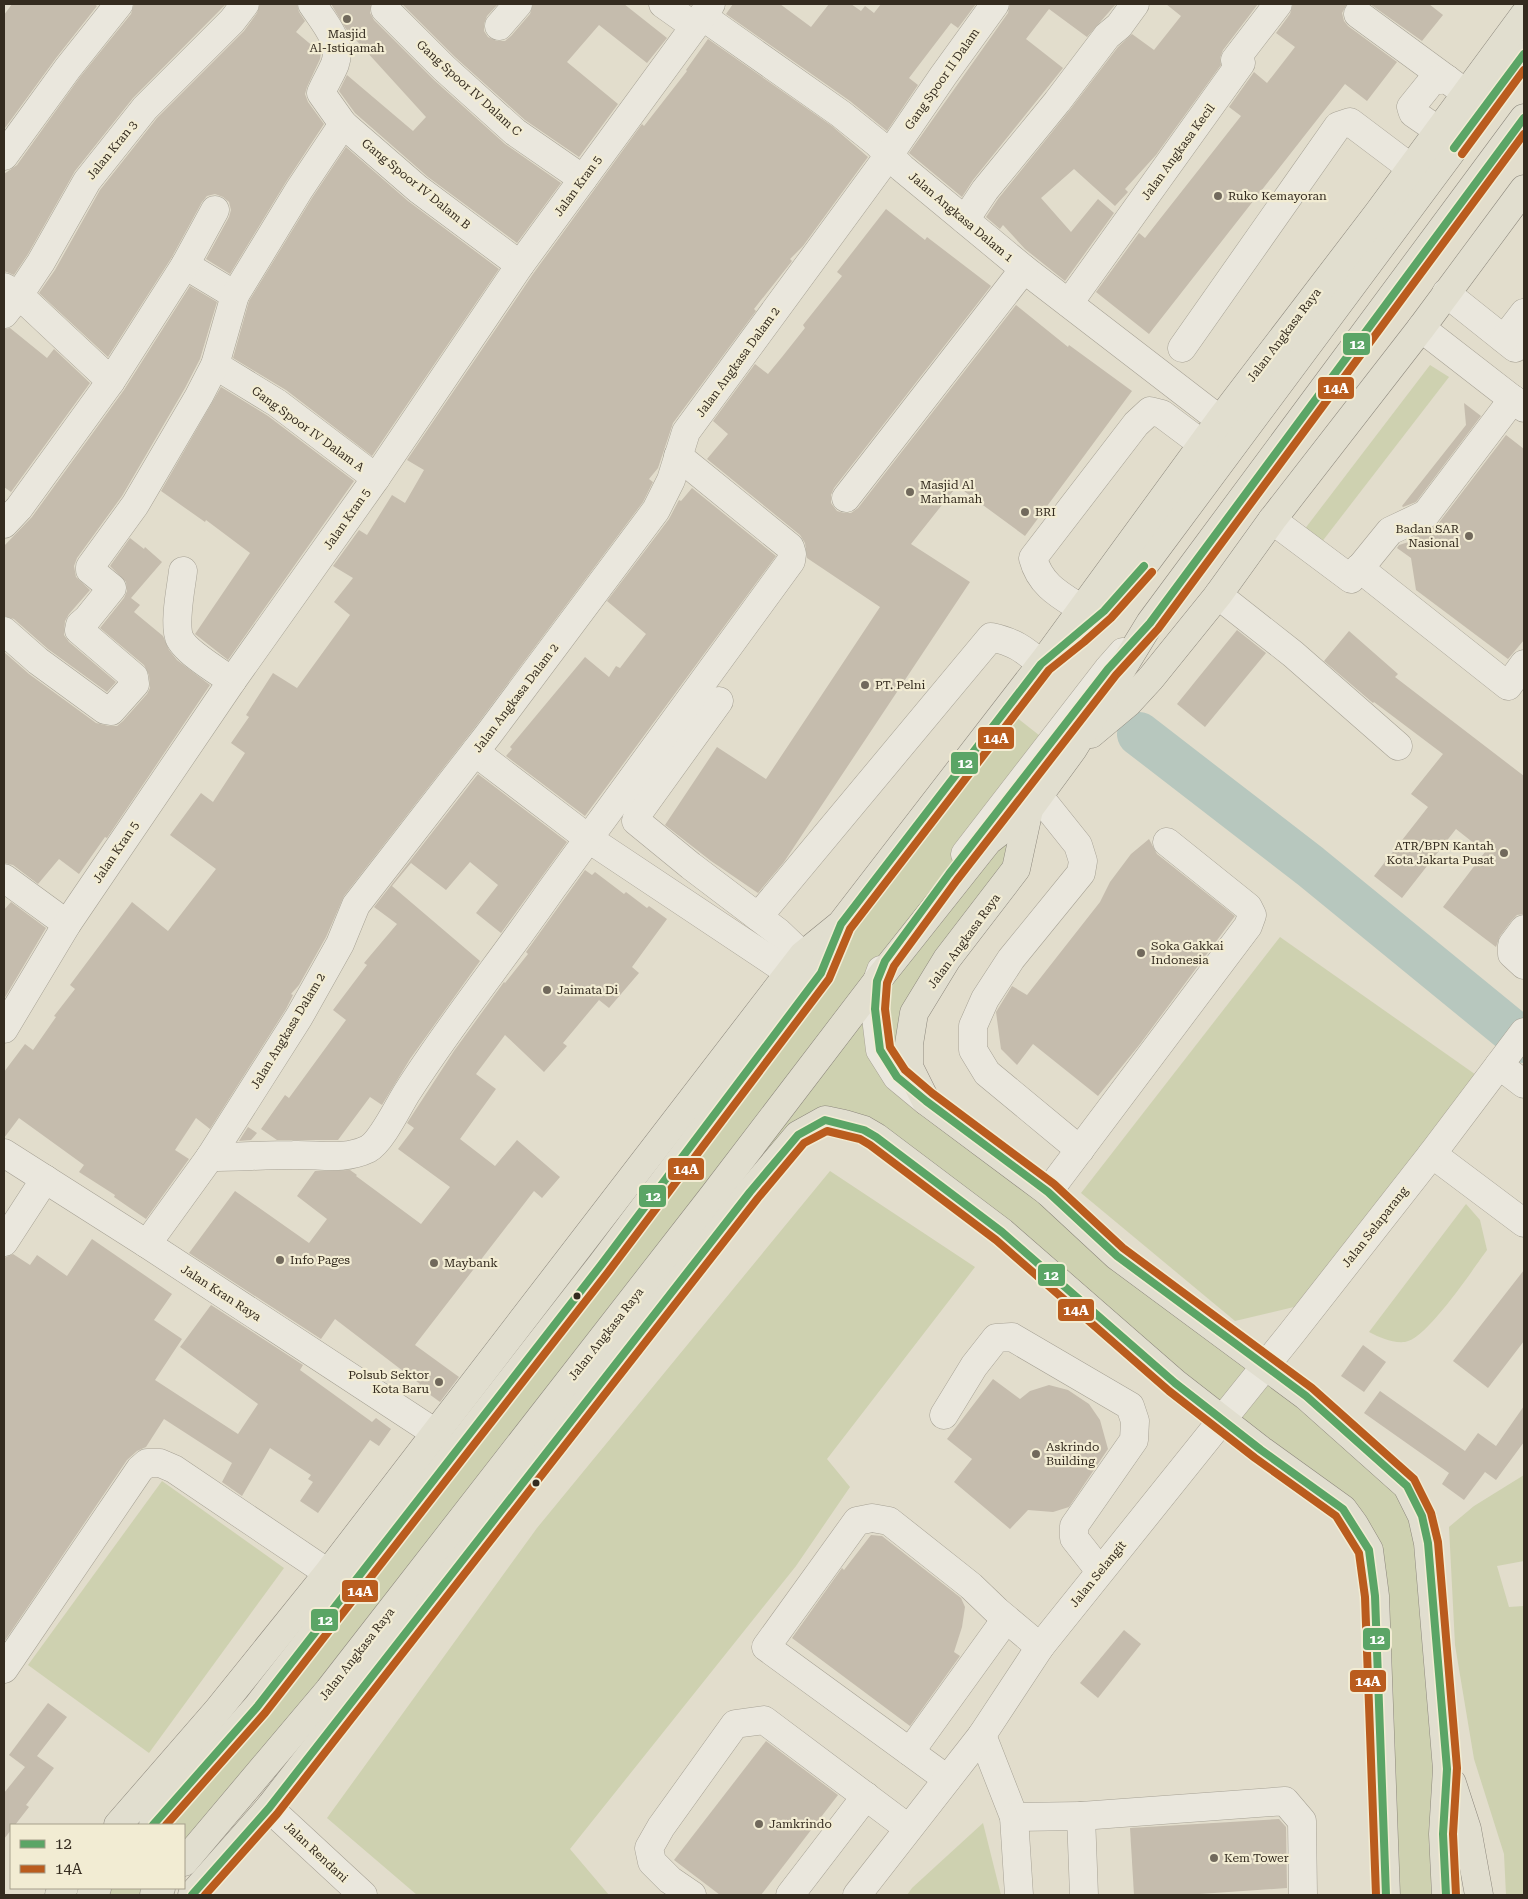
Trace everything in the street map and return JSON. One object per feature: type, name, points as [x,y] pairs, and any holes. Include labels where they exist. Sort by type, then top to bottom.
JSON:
[{"type":"main road","name":"Jalan Angkasa Raya","points":[[119,1824],[217,1711],[328,1573],[560,1272],[841,924],[1044,661],[1202,444],[1439,131],[1457,86],[1524,15]]},
{"type":"main road","name":"Jalan Angkasa Raya","points":[[1044,661],[1104,611],[1139,572],[1524,54]]},
{"type":"main road","name":"Jalan Angkasa Raya","points":[[185,1861],[329,1690],[713,1196],[877,980],[988,841],[1034,802],[1073,749],[1150,623],[1524,118]]},
{"type":"main road","name":"Jalan Angkasa Raya","points":[[1073,749],[1128,703],[1218,595],[1272,520],[1421,328],[1524,189]]},
{"type":"main road","name":"Jalan Angkasa Raya","points":[[926,1100],[909,1067],[909,1044],[914,1013],[948,959],[1016,869],[1034,802]]},
{"type":"main road","name":"Jalan Angkasa Raya","points":[[153,1824],[257,1707],[601,1265],[805,967]]},
{"type":"main road","points":[[926,1100],[1048,1192],[1117,1256],[1306,1396],[1408,1486],[1422,1516],[1428,1543],[1447,1769],[1443,1834],[1446,1895]]},
{"type":"main road","name":"Jalan Angkasa Raya","points":[[192,1895],[269,1808],[750,1192],[798,1135],[825,1120],[851,1126],[876,1137],[1002,1232],[1174,1383],[1343,1509],[1354,1524],[1369,1550],[1375,1596],[1386,1895]]},
{"type":"main road","points":[[713,1196],[750,1192]]},
{"type":"main road","points":[[656,1312],[660,1264]]},
{"type":"main road","points":[[560,1272],[601,1265]]},
{"type":"main road","points":[[1447,1769],[1467,1829],[1479,1895]]},
{"type":"street","points":[[4,156],[68,68],[119,4]]},
{"type":"street","name":"Jalan Kran 3","points":[[9,299],[40,262],[87,181],[145,108],[232,21],[245,4]]},
{"type":"street","name":"Gang Spoor IV Dalam B","points":[[312,4],[332,33],[337,48],[336,62],[321,92],[343,124],[418,189],[520,265]]},
{"type":"street","points":[[499,26],[518,4]]},
{"type":"street","name":"Jalan Angkasa Dalam 1","points":[[663,4],[702,15],[841,114],[1024,269],[1220,420]]},
{"type":"street","name":"Gang Spoor II Dalam","points":[[889,155],[942,76],[995,4]]},
{"type":"street","points":[[965,220],[985,190],[1135,4]]},
{"type":"street","name":"Jalan Angkasa Kecil","points":[[1069,303],[1242,63],[1235,60],[1278,4]]},
{"type":"street","name":"Gang Spoor IV Dalam C","points":[[385,9],[444,68],[515,132],[583,179]]},
{"type":"street","points":[[1358,14],[1457,86]]},
{"type":"street","name":"Jalan Kran 5","points":[[4,1029],[67,924],[232,681],[376,478],[520,265],[702,15]]},
{"type":"street","points":[[1439,131],[1413,113],[1411,107],[1432,81],[1457,86]]},
{"type":"street","points":[[1182,348],[1338,126],[1350,122],[1411,168]]},
{"type":"street","points":[[4,631],[38,660],[105,710],[111,711],[136,684],[134,677],[79,630],[80,625],[112,588],[90,570],[90,567],[135,505],[199,396],[215,365],[235,295],[299,190],[343,124]]},
{"type":"street","name":"Jalan Angkasa Dalam 2","points":[[147,1244],[210,1157],[299,1017],[340,944],[356,905],[475,752],[656,510],[671,480],[686,432],[889,155]]},
{"type":"street","points":[[4,524],[19,508],[111,381],[185,265],[215,210]]},
{"type":"street","points":[[185,265],[235,295]]},
{"type":"street","points":[[846,498],[1024,269]]},
{"type":"street","points":[[1446,294],[1510,344],[1524,314]]},
{"type":"street","points":[[9,299],[111,381]]},
{"type":"street","points":[[1272,520],[1351,579],[1390,531],[1426,514],[1519,404],[1421,328]]},
{"type":"street","name":"Gang Spoor IV Dalam A","points":[[215,365],[277,403],[376,478]]},
{"type":"street","points":[[1082,609],[1043,581],[1036,570],[1033,558],[1136,424],[1150,411],[1162,414],[1202,444]]},
{"type":"street","points":[[210,1157],[295,1154],[346,1157],[370,1148],[389,1123],[406,1094],[474,995],[791,561],[790,547],[678,456]]},
{"type":"street","points":[[1359,568],[1508,686],[1524,664]]},
{"type":"street","points":[[183,571],[178,608],[179,637],[188,648],[232,681]]},
{"type":"street","points":[[1218,595],[1293,654],[1398,746]]},
{"type":"street","points":[[926,1100],[898,1077],[880,1050],[875,1009],[877,980],[885,960],[949,874],[1108,669],[1150,623]]},
{"type":"street","points":[[758,917],[991,637],[1016,644],[1044,661]]},
{"type":"street","points":[[719,701],[639,812],[636,820],[670,850],[778,932],[805,967]]},
{"type":"street","points":[[475,752],[589,839],[805,967]]},
{"type":"street","points":[[1034,802],[1078,845],[1083,861],[1081,873],[1011,959],[985,999],[973,1026],[973,1050],[987,1073],[1080,1150]]},
{"type":"street","points":[[1048,1192],[1248,926],[1252,915],[1248,907],[1167,842]]},
{"type":"street","points":[[4,878],[67,924]]},
{"type":"street","points":[[1524,929],[1512,945],[1512,954],[1524,964]]},
{"type":"street","name":"Jalan Selaparang","points":[[1222,1420],[1432,1154],[1520,1038]]},
{"type":"street","points":[[1499,1065],[1524,1084]]},
{"type":"street","name":"Jalan Kran Raya","points":[[4,1153],[147,1244],[437,1434]]},
{"type":"street","points":[[1432,1154],[1524,1223]]},
{"type":"street","points":[[4,1242],[45,1179]]},
{"type":"street","points":[[944,1414],[974,1366],[996,1338],[1012,1337],[1130,1406],[1135,1421],[1134,1440],[1074,1526],[1074,1538],[1100,1571]]},
{"type":"street","name":"Jalan Selangit","points":[[858,1895],[908,1828],[982,1735],[1040,1647],[1222,1420]]},
{"type":"street","points":[[4,1669],[140,1469],[147,1463],[160,1463],[174,1468],[328,1573]]},
{"type":"street","points":[[947,1780],[766,1647],[857,1521],[872,1518],[889,1521],[971,1586],[1006,1619],[1040,1647]]},
{"type":"street","points":[[910,1752],[1006,1619]]},
{"type":"street","points":[[692,1895],[670,1880],[652,1862],[649,1848],[661,1827],[735,1724],[764,1720],[908,1828]]},
{"type":"street","points":[[982,1735],[1014,1817],[1019,1895]]},
{"type":"street","points":[[790,1895],[866,1796]]},
{"type":"street","points":[[1014,1817],[1081,1816],[1285,1801],[1302,1821],[1303,1895]]},
{"type":"street","name":"Jalan Rendani","points":[[269,1808],[363,1895]]},
{"type":"street","points":[[1081,1816],[1084,1895]]},
{"type":"green space","points":[[1430,365],[1449,377],[1321,543],[1304,530]]},
{"type":"green space","points":[[1007,710],[1049,743],[1029,809],[1016,869],[914,1013],[926,1101],[1263,1368],[1421,1516],[1446,1895],[1387,1895],[1375,1596],[1354,1524],[864,1131],[825,1120],[185,1861],[185,1824],[155,1824],[261,1706]]},
{"type":"green space","points":[[1280,937],[1479,1077],[1294,1307],[1235,1321],[1081,1193]]},
{"type":"green space","points":[[830,1171],[975,1267],[827,1459],[850,1487],[796,1566],[570,1849],[609,1895],[417,1895],[327,1818],[537,1528]]},
{"type":"green space","points":[[1466,1204],[1480,1220],[1487,1250],[1461,1287],[1437,1317],[1414,1338],[1405,1342],[1395,1342],[1369,1332]]},
{"type":"green space","points":[[1524,1475],[1524,1561],[1497,1566],[1509,1607],[1524,1606],[1524,1895],[1506,1895],[1504,1854],[1474,1759],[1455,1645],[1449,1527],[1474,1506]]},
{"type":"green space","points":[[162,1481],[284,1568],[149,1753],[28,1665]]},
{"type":"green space","points":[[983,1823],[1001,1895],[907,1895],[912,1888]]},
{"type":"green space","points":[[97,1889],[161,1889],[156,1895],[91,1895]]},
{"type":"building","points":[[12,4],[94,4],[97,6],[5,128],[4,15]]},
{"type":"building","points":[[134,4],[226,4],[133,98],[75,171],[14,275],[4,271],[4,174],[17,165],[80,77],[131,14]]},
{"type":"building","points":[[260,4],[297,4],[299,12],[305,21],[296,32],[321,53],[305,94],[308,102],[324,124],[230,274],[206,259],[229,217],[231,210],[229,202],[215,194],[207,196],[172,257],[108,357],[39,293],[55,270],[100,190],[157,118],[244,31],[257,13]]},
{"type":"building","points":[[331,4],[371,4],[370,13],[374,20],[434,80],[505,144],[561,183],[517,243],[428,177],[355,113],[339,91],[347,75],[413,131],[426,117],[346,29]]},
{"type":"building","points":[[402,4],[498,4],[487,16],[484,31],[488,37],[497,41],[505,41],[530,14],[533,4],[624,4],[667,38],[647,63],[599,25],[567,62],[618,104],[579,157],[525,120],[455,57]]},
{"type":"building","points":[[733,4],[780,4],[811,27],[829,4],[851,4],[861,11],[865,6],[874,13],[881,4],[976,4],[958,28],[951,23],[909,78],[918,85],[887,131],[850,101],[726,14]]},
{"type":"building","points":[[1010,4],[1116,4],[1087,37],[1049,9],[1026,39],[1063,68],[973,180],[962,197],[909,153],[1008,13]]},
{"type":"building","points":[[1166,4],[1258,4],[1223,50],[1220,58],[1221,65],[1156,155],[1125,189],[1128,192],[1115,206],[1074,169],[1041,198],[1071,232],[1098,199],[1114,213],[1065,281],[1025,249],[1003,225],[1000,229],[986,217],[998,199],[1118,47],[1132,34],[1154,50],[1181,16]]},
{"type":"building","name":"Ruko Kemayoran","points":[[1293,4],[1347,4],[1342,13],[1344,21],[1348,26],[1397,62],[1367,101],[1345,84],[1149,334],[1096,292],[1139,233],[1145,238],[1241,116],[1229,107],[1254,72],[1267,83],[1295,47],[1276,33],[1290,14]]},
{"type":"building","points":[[1370,4],[1429,4],[1443,15],[1422,41]]},
{"type":"building","points":[[708,39],[832,126],[868,157],[803,246],[790,259],[792,261],[754,309],[756,311],[673,423],[658,468],[649,479],[653,482],[643,502],[476,726],[344,896],[326,937],[299,985],[291,994],[293,995],[286,1009],[210,1129],[196,1118],[175,1150],[189,1159],[146,1219],[114,1197],[115,1195],[79,1172],[84,1165],[19,1118],[4,1138],[4,1072],[25,1044],[33,1050],[56,1017],[54,1016],[75,989],[70,985],[132,902],[168,931],[216,869],[170,835],[201,793],[213,802],[245,753],[231,743],[249,717],[246,715],[273,673],[297,688],[350,615],[334,602],[353,578],[333,566],[359,530],[367,535],[392,495],[405,503],[424,470],[407,460],[533,274],[642,124],[644,126],[687,71]]},
{"type":"building","points":[[346,147],[408,201],[499,269],[372,456],[286,390],[233,358],[249,301],[312,198]]},
{"type":"building","points":[[886,209],[925,240],[927,237],[991,286],[834,488],[831,495],[831,503],[837,511],[851,513],[858,508],[1016,305],[1068,347],[1069,345],[1132,391],[1025,536],[957,486],[911,544],[970,582],[784,862],[758,893],[711,861],[665,825],[717,747],[766,779],[880,607],[807,558],[805,543],[800,535],[707,459],[728,434],[713,421],[755,364],[768,374],[782,357],[805,328],[803,325],[842,276],[837,272]]},
{"type":"building","points":[[190,286],[217,302],[200,359],[122,496],[77,558],[74,566],[76,577],[90,590],[69,614],[65,621],[64,635],[69,642],[116,682],[107,692],[48,649],[14,619],[4,616],[4,546],[32,517],[124,390]]},
{"type":"building","points":[[10,328],[47,358],[54,349],[90,383],[11,492],[4,487],[4,329]]},
{"type":"building","points":[[221,387],[268,416],[354,481],[228,660],[195,634],[250,553],[206,520],[205,522],[161,491]]},
{"type":"building","points":[[1464,403],[1481,416],[1416,502],[1403,507],[1466,425]]},
{"type":"building","name":"Badan SAR Nasional","points":[[1506,435],[1524,449],[1524,640],[1508,659],[1416,590],[1411,558],[1397,548],[1399,545],[1412,541],[1412,538],[1438,524]]},
{"type":"building","points":[[692,488],[776,556],[585,816],[506,756],[512,749],[510,747],[585,657],[609,677],[616,666],[620,668],[646,634],[607,601],[669,519],[679,500],[681,501]]},
{"type":"building","points":[[130,538],[144,549],[145,547],[162,562],[131,598],[140,605],[134,612],[163,636],[169,650],[177,660],[210,685],[107,838],[105,837],[79,874],[59,859],[38,884],[13,865],[4,863],[4,652],[29,674],[96,723],[117,726],[123,721],[147,694],[150,688],[149,675],[144,665],[100,628],[124,598],[127,591],[126,582],[110,566]]},
{"type":"building","points":[[1237,630],[1266,653],[1205,727],[1177,704]]},
{"type":"building","points":[[1349,631],[1398,674],[1395,677],[1524,776],[1524,914],[1517,915],[1512,920],[1500,936],[1496,947],[1443,907],[1485,852],[1456,829],[1402,898],[1374,876],[1428,807],[1411,794],[1443,754],[1373,703],[1324,661]]},
{"type":"building","points":[[478,774],[567,842],[501,933],[476,913],[498,885],[470,862],[446,890],[411,863],[392,886],[480,961],[410,1059],[382,1105],[370,1097],[338,1140],[277,1140],[261,1129],[285,1095],[289,1098],[346,1020],[333,1010],[367,965],[364,963],[397,924],[374,907]]},
{"type":"building","name":"Soka Gakkai Indonesia","points":[[1149,839],[1157,854],[1235,916],[1140,1044],[1098,1096],[1033,1044],[1017,1065],[1001,1049],[996,1012],[1012,986],[1027,995],[1100,902],[1110,882],[1131,854]]},
{"type":"building","points":[[585,870],[592,875],[595,872],[624,894],[626,892],[647,908],[649,906],[667,919],[632,967],[639,973],[609,1008],[599,1000],[563,1043],[567,1046],[544,1072],[505,1035],[476,1074],[496,1089],[460,1139],[495,1166],[517,1140],[560,1177],[542,1198],[534,1191],[415,1345],[459,1377],[440,1402],[418,1386],[420,1384],[335,1319],[321,1339],[189,1253],[235,1191],[309,1243],[327,1219],[297,1196],[315,1171],[350,1170],[421,1224],[450,1187],[398,1149],[414,1128],[407,1123],[454,1051],[504,982],[528,954],[526,952]]},
{"type":"building","points":[[11,902],[46,928],[4,999],[4,910]]},
{"type":"building","points":[[248,1127],[257,1133],[251,1140],[239,1141]]},
{"type":"building","points":[[92,1239],[172,1294],[154,1320],[182,1339],[155,1380],[238,1434],[258,1404],[180,1347],[211,1305],[303,1365],[300,1370],[372,1422],[376,1418],[391,1429],[379,1446],[370,1440],[318,1513],[300,1501],[313,1482],[308,1479],[311,1475],[270,1448],[242,1496],[222,1482],[232,1463],[164,1419],[146,1447],[137,1451],[127,1460],[4,1642],[4,1258],[13,1254],[30,1265],[37,1255],[67,1276]]},
{"type":"building","points":[[1524,1270],[1524,1341],[1488,1388],[1453,1361]]},
{"type":"building","points":[[1363,1345],[1386,1362],[1364,1392],[1341,1376]]},
{"type":"building","name":"Askrindo Building","points":[[993,1379],[1020,1399],[1030,1391],[1049,1385],[1068,1390],[1089,1404],[1100,1420],[1108,1449],[1069,1507],[1053,1512],[1028,1510],[1010,1529],[954,1482],[972,1459],[947,1439]]},
{"type":"building","points":[[1380,1391],[1465,1451],[1478,1433],[1496,1446],[1524,1406],[1524,1442],[1496,1480],[1485,1472],[1464,1500],[1442,1484],[1449,1473],[1364,1413]]},
{"type":"building","points":[[871,1535],[882,1536],[961,1598],[965,1607],[962,1627],[954,1652],[960,1656],[910,1726],[792,1638],[842,1568],[844,1570]]},
{"type":"building","points":[[1124,1630],[1141,1644],[1098,1698],[1080,1683]]},
{"type":"building","points":[[48,1703],[67,1717],[37,1756],[54,1768],[26,1805],[29,1807],[16,1824],[10,1824],[10,1831],[4,1839],[4,1793],[25,1767],[9,1755]]},
{"type":"building","name":"Jamkrindo","points":[[766,1741],[838,1795],[761,1895],[720,1895],[674,1860]]},
{"type":"building","name":"Kem Tower","points":[[1279,1819],[1286,1827],[1287,1888],[1185,1895],[1134,1895],[1130,1828]]},
{"type":"waterway","points":[[1139,734],[1310,866],[1524,1041]]},
{"type":"transit line","name":"12","points":[[1454,148],[1524,54]]},
{"type":"transit line","name":"14A","points":[[1462,154],[1524,70]]},
{"type":"transit line","name":"12","points":[[1446,1895],[1443,1834],[1447,1769],[1428,1543],[1422,1516],[1407,1486],[1306,1396],[1117,1256],[1048,1192],[926,1101],[897,1077],[880,1050],[875,1009],[877,981],[885,961],[949,874],[1108,669],[1150,623],[1524,118]]},
{"type":"transit line","name":"14A","points":[[1456,1895],[1453,1834],[1457,1768],[1438,1542],[1431,1513],[1414,1479],[1312,1388],[1123,1248],[1054,1184],[932,1093],[905,1070],[890,1047],[885,1009],[887,983],[894,966],[957,880],[1116,675],[1158,629],[1524,134]]},
{"type":"transit line","name":"12","points":[[154,1824],[257,1707],[601,1265],[821,973],[841,924],[1041,664],[1104,611],[1144,566]]},
{"type":"transit line","name":"14A","points":[[167,1824],[265,1713],[609,1271],[829,979],[850,929],[1049,670],[1111,618],[1152,572]]},
{"type":"transit line","name":"12","points":[[192,1895],[269,1808],[750,1192],[798,1135],[825,1120],[864,1130],[876,1137],[1002,1232],[1175,1383],[1261,1450],[1343,1509],[1369,1550],[1375,1596],[1386,1895]]},
{"type":"transit line","name":"14A","points":[[205,1895],[277,1814],[758,1198],[804,1143],[827,1131],[860,1139],[870,1145],[996,1240],[1169,1391],[1255,1458],[1336,1516],[1359,1553],[1365,1597],[1376,1895]]},
{"type":"place","name":"Masjid Al-Istiqamah","points":[[347,19]]},
{"type":"place","name":"Ruko Kemayoran","points":[[1218,196]]},
{"type":"place","name":"Masjid Al Marhamah","points":[[910,492]]},
{"type":"place","name":"BRI","points":[[1025,512]]},
{"type":"place","name":"Badan SAR Nasional","points":[[1469,536]]},
{"type":"place","name":"PT. Pelni","points":[[865,685]]},
{"type":"place","name":"ATR/BPN Kantah Kota Jakarta Pusat","points":[[1504,853]]},
{"type":"place","name":"Soka Gakkai Indonesia","points":[[1141,953]]},
{"type":"place","name":"Jaimata Di","points":[[547,990]]},
{"type":"place","name":"Info Pages","points":[[280,1260]]},
{"type":"place","name":"Maybank","points":[[434,1263]]},
{"type":"place","name":"Polsub Sektor Kota Baru","points":[[439,1382]]},
{"type":"place","name":"Askrindo Building","points":[[1036,1454]]},
{"type":"place","name":"Jamkrindo","points":[[759,1824]]},
{"type":"place","name":"Kem Tower","points":[[1214,1858]]}]
